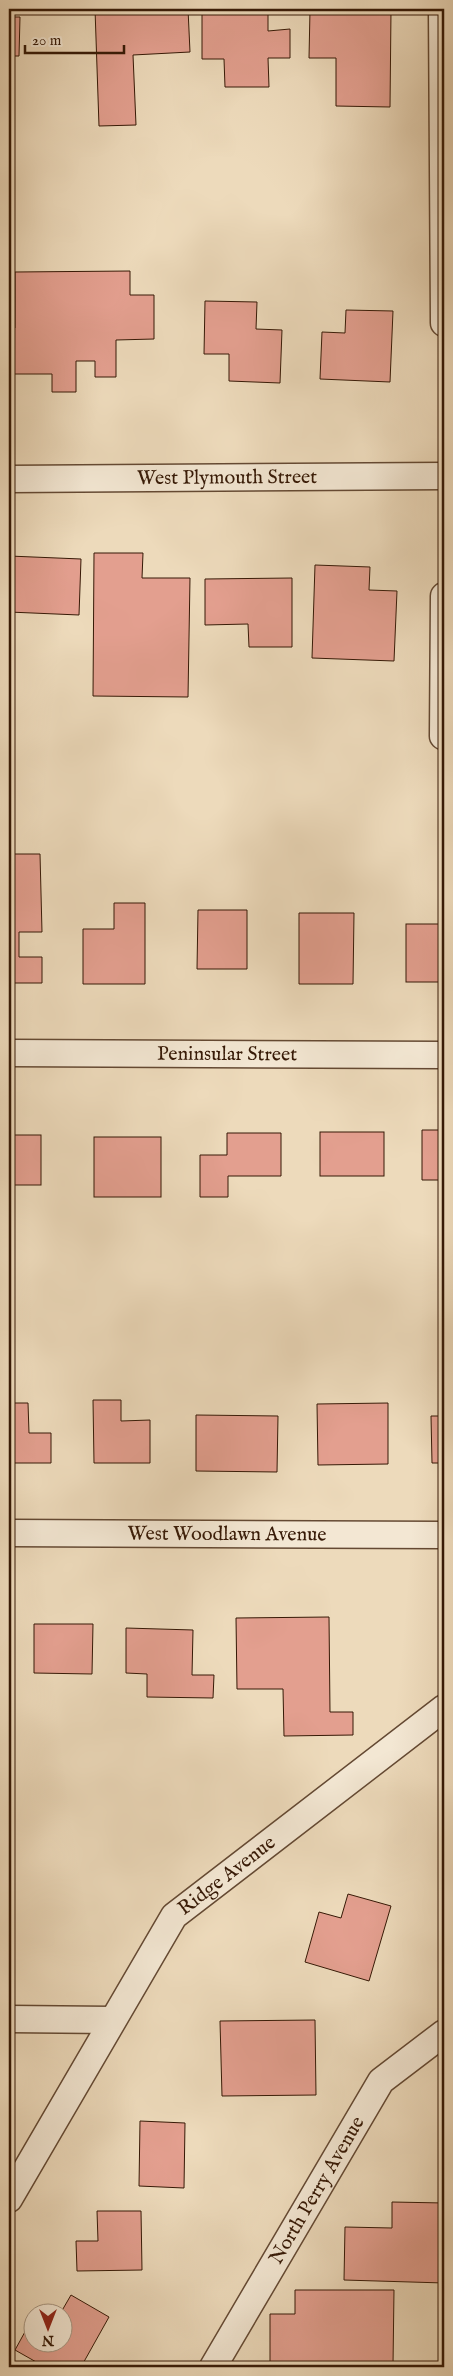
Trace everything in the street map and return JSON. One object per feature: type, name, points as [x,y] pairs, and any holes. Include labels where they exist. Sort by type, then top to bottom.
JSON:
[{"type":"street","points":[[442,9],[444,323]]},
{"type":"street","name":"West Plymouth Street","points":[[9,479],[444,476]]},
{"type":"street","points":[[443,736],[444,596]]},
{"type":"street","name":"Peninsular Street","points":[[9,1053],[444,1055]]},
{"type":"street","name":"West Woodlawn Avenue","points":[[9,1533],[444,1536]]},
{"type":"street","name":"Ridge Avenue","points":[[9,2199],[174,1916],[444,1708]]},
{"type":"street","points":[[9,2019],[112,2020]]},
{"type":"street","name":"North Perry Avenue","points":[[213,2367],[381,2081],[444,2033]]},
{"type":"building","points":[[95,9],[188,9],[190,52],[133,55],[136,125],[99,126]]},
{"type":"building","points":[[202,9],[268,9],[268,31],[290,29],[290,58],[268,58],[269,87],[225,87],[224,59],[202,59]]},
{"type":"building","points":[[310,10],[391,11],[390,107],[336,106],[336,58],[309,58]]},
{"type":"building","points":[[9,17],[20,17],[19,56],[9,56]]},
{"type":"building","points":[[130,271],[130,295],[154,295],[154,339],[116,340],[116,377],[95,377],[95,361],[76,361],[76,392],[52,392],[52,374],[9,374],[9,328],[15,328],[15,272]]},
{"type":"building","points":[[205,301],[257,302],[256,329],[282,330],[280,383],[229,381],[229,354],[204,354]]},
{"type":"building","points":[[346,310],[393,311],[390,382],[320,379],[322,332],[345,333]]},
{"type":"building","points":[[94,553],[143,553],[142,578],[190,578],[188,697],[93,696]]},
{"type":"building","points":[[9,556],[81,559],[79,615],[9,612]]},
{"type":"building","points":[[315,565],[370,567],[369,590],[397,591],[394,661],[312,658]]},
{"type":"building","points":[[292,578],[292,647],[249,647],[248,624],[205,625],[205,579]]},
{"type":"building","points":[[9,854],[40,854],[42,932],[19,932],[19,957],[42,957],[42,983],[9,983]]},
{"type":"building","points":[[114,903],[145,903],[145,984],[83,984],[83,929],[114,929]]},
{"type":"building","points":[[198,910],[247,910],[247,969],[197,969]]},
{"type":"building","points":[[299,913],[354,913],[353,984],[299,984]]},
{"type":"building","points":[[406,924],[444,924],[444,982],[406,982]]},
{"type":"building","points":[[422,1130],[444,1130],[444,1180],[422,1180]]},
{"type":"building","points":[[320,1132],[384,1132],[384,1176],[320,1176]]},
{"type":"building","points":[[227,1133],[281,1133],[281,1176],[228,1176],[228,1197],[200,1197],[200,1155],[227,1155]]},
{"type":"building","points":[[9,1135],[41,1135],[41,1185],[9,1185]]},
{"type":"building","points":[[94,1137],[161,1137],[161,1197],[94,1197]]},
{"type":"building","points":[[93,1400],[121,1400],[121,1421],[150,1420],[150,1463],[94,1463]]},
{"type":"building","points":[[9,1403],[28,1403],[29,1433],[51,1433],[51,1463],[9,1463]]},
{"type":"building","points":[[388,1403],[388,1464],[318,1465],[317,1404]]},
{"type":"building","points":[[196,1415],[278,1416],[277,1472],[196,1471]]},
{"type":"building","points":[[431,1416],[444,1416],[444,1463],[432,1463]]},
{"type":"building","points":[[329,1617],[330,1712],[353,1712],[353,1735],[284,1736],[283,1689],[237,1689],[236,1618]]},
{"type":"building","points":[[34,1624],[93,1624],[92,1674],[34,1673]]},
{"type":"building","points":[[126,1628],[193,1630],[192,1675],[214,1675],[213,1698],[147,1697],[147,1674],[126,1673]]},
{"type":"building","points":[[348,1894],[391,1906],[369,1981],[305,1962],[319,1912],[341,1918]]},
{"type":"building","points":[[315,2020],[316,2095],[222,2096],[220,2021]]},
{"type":"building","points":[[140,2121],[185,2123],[184,2188],[139,2186]]},
{"type":"building","points":[[392,2202],[444,2203],[444,2283],[344,2280],[345,2227],[392,2228]]},
{"type":"building","points":[[97,2211],[141,2211],[142,2270],[77,2271],[76,2241],[98,2241]]},
{"type":"building","points":[[295,2290],[394,2290],[393,2365],[270,2364],[270,2314],[295,2314]]},
{"type":"building","points":[[71,2295],[109,2317],[81,2367],[45,2367],[22,2354],[72,2354],[72,2304],[66,2304]]},
{"type":"building","points":[[22,2337],[22,2354],[15,2350]]}]
